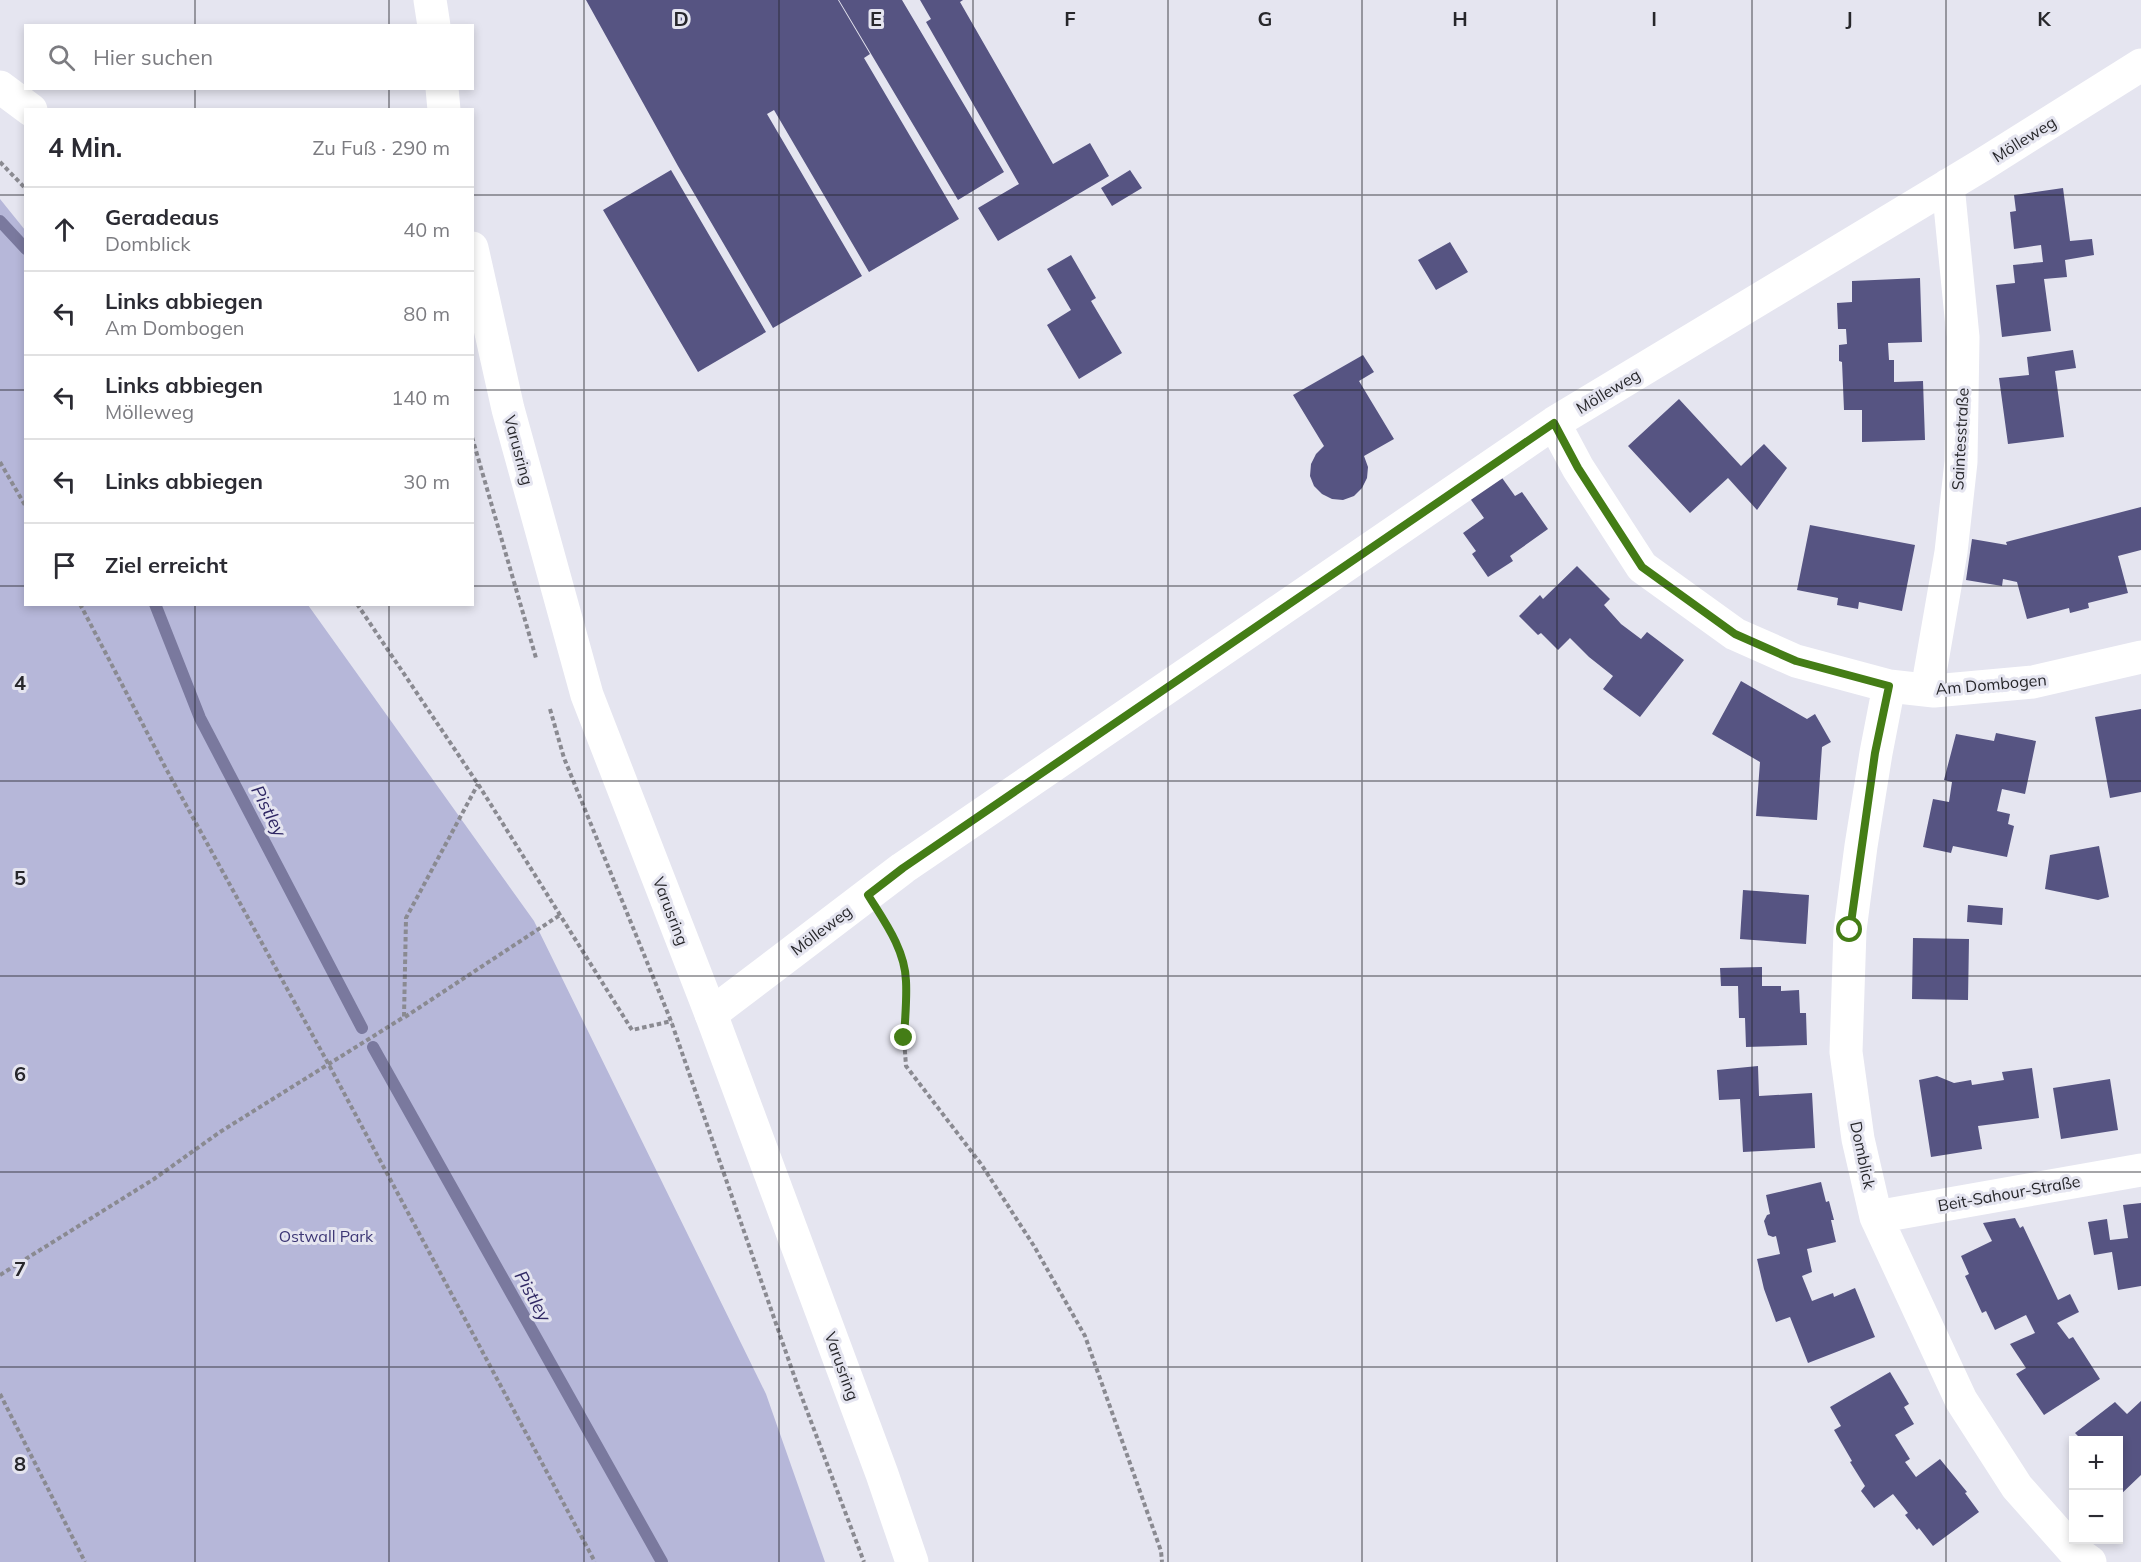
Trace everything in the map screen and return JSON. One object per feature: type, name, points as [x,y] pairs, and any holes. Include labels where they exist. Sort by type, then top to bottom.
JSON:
[{"type":"street","points":[[430,0],[434,24]]},
{"type":"street","name":"Mölleweg","points":[[711,1014],[903,868],[1554,423],[1948,186],[2141,65]]},
{"type":"street","points":[[0,87],[28,108]]},
{"type":"street","points":[[442,90],[444,108]]},
{"type":"street","name":"Saintesstraße","points":[[1927,690],[1951,552],[1961,462],[1963,337],[1948,186]]},
{"type":"street","name":"Varusring","points":[[474,257],[508,409],[587,695],[711,1014],[882,1474],[912,1562]]},
{"type":"street","name":"Am Dombogen","points":[[1554,423],[1578,468],[1642,567],[1735,634],[1796,661],[1889,686],[1934,691],[2033,682],[2141,657]]},
{"type":"street","name":"Domblick","points":[[1889,686],[1862,834],[1850,930],[1846,1052],[1858,1139],[1876,1217],[1961,1400],[2017,1487],[2073,1550],[2090,1562]]},
{"type":"street","name":"Beit-Sahour-Straße","points":[[1876,1217],[2141,1170]]},
{"type":"path","points":[[0,162],[24,187]]},
{"type":"path","points":[[0,462],[24,504]]},
{"type":"path","points":[[81,606],[164,765],[329,1065],[595,1562]]},
{"type":"path","points":[[358,606],[478,784],[632,1030],[671,1021],[798,1388],[864,1562]]},
{"type":"path","points":[[404,1017],[406,918],[478,784]]},
{"type":"path","points":[[868,895],[890,931],[900,953],[906,979],[904,1038],[906,1066],[981,1164],[1034,1246],[1085,1336],[1161,1551],[1162,1562]]},
{"type":"path","points":[[0,1275],[154,1179],[220,1132],[329,1065],[560,915]]},
{"type":"path","points":[[0,1394],[85,1562]]},
{"type":"green space","name":"Ostwall Park","points":[[0,199],[24,229],[24,606],[309,606],[534,921],[766,1394],[825,1562],[0,1562]]},
{"type":"building","points":[[586,0],[838,0],[870,54],[864,58],[959,219],[869,272],[774,110],[767,114],[862,276],[773,328],[678,166]]},
{"type":"building","points":[[839,0],[902,0],[1004,172],[958,200]]},
{"type":"building","points":[[920,0],[963,0],[960,2],[1053,164],[1090,143],[1109,176],[998,241],[978,208],[1019,184],[926,22],[931,19]]},
{"type":"building","points":[[671,170],[766,332],[698,372],[603,210]]},
{"type":"building","points":[[1130,170],[1142,188],[1112,206],[1101,188]]},
{"type":"building","points":[[2063,188],[2070,241],[2092,239],[2094,255],[2065,260],[2067,277],[2044,279],[2051,331],[2002,337],[1996,285],[2015,283],[2013,265],[2043,262],[2041,245],[2014,249],[2010,212],[2016,211],[2014,195]]},
{"type":"building","points":[[1450,242],[1468,272],[1436,290],[1418,260]]},
{"type":"building","points":[[1071,255],[1096,298],[1091,301],[1122,353],[1079,379],[1047,325],[1071,310],[1047,269]]},
{"type":"building","points":[[1920,278],[1922,342],[1888,343],[1889,360],[1894,360],[1894,382],[1923,381],[1925,440],[1862,442],[1862,410],[1844,410],[1839,345],[1847,344],[1846,329],[1838,329],[1837,303],[1852,302],[1852,281]]},
{"type":"building","points":[[2073,350],[2076,368],[2055,371],[2064,437],[2008,444],[1999,378],[2029,375],[2027,357]]},
{"type":"building","points":[[1363,355],[1374,372],[1359,381],[1394,439],[1364,456],[1368,467],[1367,478],[1362,488],[1354,496],[1343,500],[1332,499],[1322,494],[1314,486],[1310,476],[1311,464],[1316,454],[1324,446],[1293,395]]},
{"type":"building","points":[[1679,399],[1741,466],[1764,444],[1787,468],[1757,510],[1728,478],[1690,513],[1628,446]]},
{"type":"building","points":[[1500,475],[1515,496],[1522,492],[1548,529],[1510,556],[1513,561],[1488,577],[1472,554],[1476,551],[1463,533],[1484,518],[1469,497]]},
{"type":"building","points":[[2141,507],[2141,550],[2118,556],[2128,593],[2088,603],[2089,608],[2070,613],[2069,608],[2027,619],[2017,582],[2003,579],[2002,586],[1966,580],[1972,539],[2007,545],[2006,542]]},
{"type":"building","points":[[1810,525],[1915,545],[1902,611],[1859,602],[1858,609],[1837,605],[1838,598],[1797,590]]},
{"type":"building","points":[[1577,566],[1610,599],[1604,605],[1621,624],[1641,639],[1647,632],[1684,660],[1640,717],[1603,689],[1613,676],[1570,638],[1558,650],[1541,633],[1538,635],[1519,616],[1540,595],[1543,599]]},
{"type":"building","points":[[1741,681],[1807,719],[1815,714],[1831,742],[1822,747],[1817,820],[1756,816],[1760,762],[1712,734]]},
{"type":"building","points":[[2141,709],[2141,792],[2110,798],[2095,717]]},
{"type":"building","points":[[1996,733],[2036,741],[2025,794],[2002,789],[1997,811],[2010,814],[2008,824],[2014,826],[2007,857],[1953,846],[1951,853],[1923,847],[1933,799],[1949,802],[1952,782],[1944,780],[1956,734],[1994,741]]},
{"type":"building","points":[[2099,846],[2109,897],[2098,900],[2045,889],[2050,855]]},
{"type":"building","points":[[1743,890],[1809,895],[1806,944],[1740,939]]},
{"type":"building","points":[[1968,905],[2003,908],[2002,925],[1967,922]]},
{"type":"building","points":[[1913,938],[1969,939],[1968,1000],[1912,999]]},
{"type":"building","points":[[1762,967],[1762,986],[1781,986],[1781,991],[1799,990],[1800,1013],[1806,1013],[1807,1045],[1746,1047],[1745,1018],[1739,1018],[1738,986],[1721,986],[1720,968]]},
{"type":"building","points":[[1758,1066],[1759,1096],[1812,1093],[1815,1148],[1743,1152],[1740,1099],[1719,1100],[1717,1070]]},
{"type":"building","points":[[2032,1068],[2039,1118],[1978,1126],[1982,1149],[1931,1157],[1919,1080],[1937,1076],[1954,1083],[1971,1080],[1972,1085],[2004,1080],[2002,1072]]},
{"type":"building","points":[[2110,1079],[2118,1130],[2061,1139],[2053,1088]]},
{"type":"building","points":[[1821,1182],[1834,1220],[1831,1220],[1836,1242],[1807,1249],[1812,1272],[1802,1276],[1812,1301],[1833,1293],[1834,1297],[1855,1288],[1875,1337],[1808,1363],[1790,1317],[1776,1322],[1764,1289],[1757,1259],[1780,1254],[1776,1236],[1768,1235],[1764,1221],[1770,1214],[1766,1195]]},
{"type":"building","points":[[2141,1203],[2141,1286],[2118,1290],[2112,1252],[2094,1255],[2088,1222],[2107,1219],[2110,1240],[2128,1238],[2123,1205]]},
{"type":"building","points":[[2015,1218],[2020,1228],[2023,1226],[2058,1300],[2070,1294],[2079,1312],[2057,1323],[2069,1339],[2073,1337],[2100,1379],[2044,1415],[2016,1374],[2026,1368],[2010,1344],[2035,1333],[2026,1315],[1995,1330],[1986,1311],[1982,1313],[1965,1276],[1969,1274],[1961,1256],[1992,1241],[1983,1223]]},
{"type":"building","points":[[1890,1372],[1909,1404],[1904,1407],[1914,1424],[1895,1435],[1910,1459],[1905,1462],[1916,1477],[1940,1459],[1967,1492],[1965,1493],[1979,1512],[1933,1546],[1905,1515],[1908,1513],[1893,1494],[1874,1508],[1861,1491],[1865,1486],[1834,1430],[1841,1426],[1830,1407]]},
{"type":"building","points":[[2141,1401],[2141,1475],[2123,1492],[2123,1436],[2078,1436],[2075,1433],[2115,1402],[2127,1414]]},
{"type":"waterway","name":"Pistley","points":[[0,221],[24,247]]},
{"type":"waterway","name":"Pistley","points":[[156,606],[200,718],[362,1028]]},
{"type":"waterway","name":"Pistley","points":[[373,1047],[662,1562]]},
{"type":"route","points":[[904,1038],[906,979],[900,953],[890,931],[868,895],[903,868],[1554,423],[1578,468],[1642,567],[1735,634],[1796,661],[1889,686],[1875,753],[1850,930]]}]
